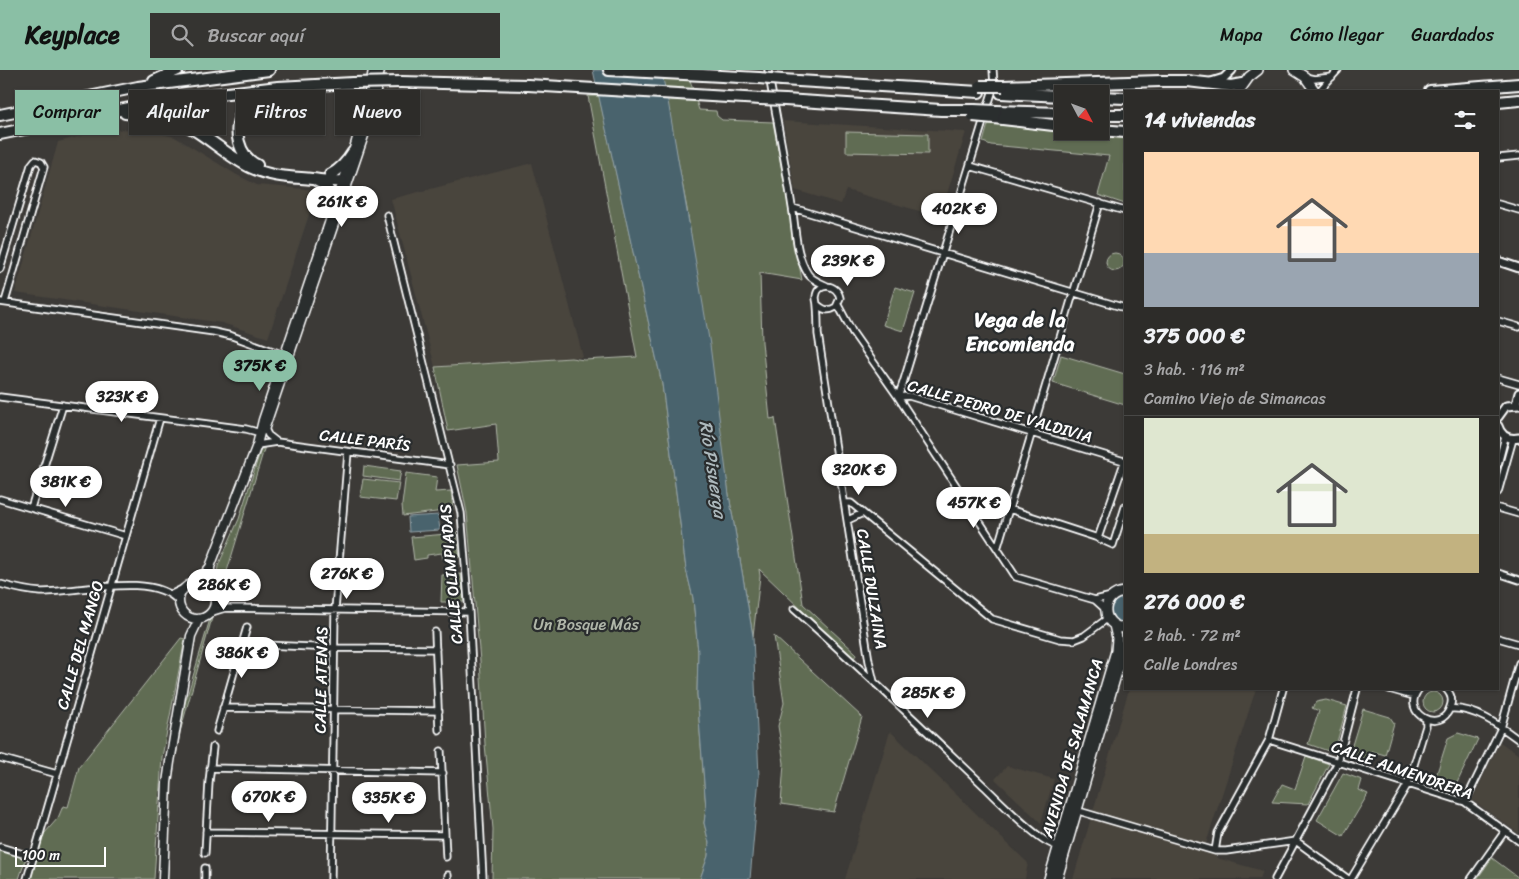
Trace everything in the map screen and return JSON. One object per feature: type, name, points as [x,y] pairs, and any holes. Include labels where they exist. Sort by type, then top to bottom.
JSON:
[{"type":"highway","points":[[138,87],[178,70]]},
{"type":"highway","points":[[0,115],[138,87],[269,70]]},
{"type":"highway","points":[[609,70],[956,90],[1002,90],[1054,95]]},
{"type":"highway","points":[[1002,90],[1160,81],[1231,86],[1245,80],[1258,70]]},
{"type":"highway","points":[[1300,73],[1313,90]]},
{"type":"highway","points":[[119,111],[178,99],[278,87],[353,83],[469,82],[974,113],[1054,113]]},
{"type":"highway","points":[[1443,90],[1519,84]]},
{"type":"highway","points":[[278,87],[258,97],[243,110],[237,131],[239,143],[244,153],[252,162],[277,171],[330,174],[337,176],[342,181]]},
{"type":"highway","points":[[1109,97],[1124,98]]},
{"type":"highway","points":[[1499,102],[1519,100]]},
{"type":"highway","points":[[119,112],[166,116],[182,122],[204,135],[250,168],[265,174],[342,181]]},
{"type":"highway","points":[[995,114],[1054,125]]},
{"type":"highway","points":[[1109,115],[1124,115]]},
{"type":"highway","points":[[0,134],[15,131]]},
{"type":"highway","points":[[1109,131],[1124,132]]},
{"type":"highway","points":[[330,174],[338,171],[353,152]]},
{"type":"highway","points":[[314,179],[325,185],[331,194],[332,211]]},
{"type":"highway","points":[[1124,592],[1113,596],[1107,602],[1109,618],[1124,627]]},
{"type":"highway","name":"AVENIDA DE SALAMANCA","points":[[1049,879],[1116,651],[1117,638],[1109,618]]},
{"type":"highway","name":"AVENIDA DE SALAMANCA","points":[[1056,879],[1124,647]]},
{"type":"main road","points":[[263,431],[263,420],[284,354],[353,152],[367,103],[373,70]]},
{"type":"main road","points":[[376,90],[379,70]]},
{"type":"main road","points":[[342,181],[347,177],[364,135]]},
{"type":"main road","points":[[210,567],[210,589],[215,602],[212,612],[208,616],[199,619],[187,616],[181,610],[179,602],[181,593],[184,588],[197,583],[210,567],[275,399],[365,135]]},
{"type":"main road","points":[[317,277],[318,262],[344,187],[342,181]]},
{"type":"main road","points":[[284,354],[289,350],[298,324],[303,318]]},
{"type":"main road","points":[[275,399],[274,394],[285,361],[284,354]]},
{"type":"main road","points":[[197,583],[210,589]]},
{"type":"main road","points":[[187,616],[191,636]]},
{"type":"main road","points":[[163,879],[168,775],[191,636],[199,619]]},
{"type":"street","points":[[768,70],[793,208],[795,236],[802,262],[808,274],[814,280],[838,290],[840,298],[838,305],[844,319],[898,396],[998,546],[1016,577],[1095,600],[1113,596]]},
{"type":"street","points":[[898,396],[994,86],[993,70]]},
{"type":"street","points":[[1207,83],[1224,78],[1232,70]]},
{"type":"street","points":[[1320,90],[1338,70]]},
{"type":"street","points":[[1300,73],[1314,79],[1332,77]]},
{"type":"street","points":[[1499,158],[1519,156]]},
{"type":"street","points":[[0,269],[31,165],[35,160],[41,162],[44,167],[2,302],[214,332],[232,336],[284,354]]},
{"type":"street","points":[[970,166],[1124,210]]},
{"type":"street","points":[[998,546],[1100,203]]},
{"type":"street","points":[[1499,204],[1519,210]]},
{"type":"street","points":[[793,208],[1124,308]]},
{"type":"street","name":"CALLE OLIMPIADAS","points":[[387,215],[461,513],[469,612],[483,879]]},
{"type":"street","points":[[1499,261],[1519,268]]},
{"type":"street","points":[[814,280],[818,292],[817,304],[822,309],[830,310],[844,319]]},
{"type":"street","points":[[818,292],[827,286]]},
{"type":"street","name":"CALLE DULZAINA","points":[[817,304],[818,334],[874,682]]},
{"type":"street","points":[[818,322],[838,305]]},
{"type":"street","points":[[1499,321],[1519,327]]},
{"type":"street","points":[[1499,378],[1519,384]]},
{"type":"street","points":[[1499,415],[1506,406],[1517,405],[1519,393]]},
{"type":"street","name":"CALLE PEDRO DE VALDIVIA","points":[[898,396],[909,396],[1124,460]]},
{"type":"street","points":[[0,397],[263,431],[277,442]]},
{"type":"street","points":[[32,508],[63,405]]},
{"type":"street","name":"CALLE DEL MANGO","points":[[27,879],[160,418]]},
{"type":"street","points":[[1499,428],[1501,433],[1512,438]]},
{"type":"street","points":[[1499,462],[1512,438]]},
{"type":"street","points":[[1499,488],[1512,438]]},
{"type":"street","name":"CALLE PARÍS","points":[[258,445],[277,442],[450,465]]},
{"type":"street","name":"CALLE ATENAS","points":[[332,879],[336,610],[348,452]]},
{"type":"street","points":[[1098,538],[1124,460]]},
{"type":"street","points":[[0,499],[126,536]]},
{"type":"street","points":[[845,503],[852,503],[992,619],[1060,639],[1074,640],[1084,636],[1109,618],[1095,600]]},
{"type":"street","points":[[1499,508],[1519,514]]},
{"type":"street","points":[[1009,509],[1098,538],[1113,545],[1124,510]]},
{"type":"street","points":[[848,520],[863,513]]},
{"type":"street","points":[[1499,574],[1519,580]]},
{"type":"street","points":[[0,584],[21,590],[41,592],[112,585],[151,588],[172,594],[179,602]]},
{"type":"street","points":[[172,594],[184,588]]},
{"type":"street","points":[[215,602],[225,608]]},
{"type":"street","points":[[212,612],[225,608],[469,612]]},
{"type":"street","points":[[794,608],[1038,836],[1054,845]]},
{"type":"street","points":[[217,731],[247,627]]},
{"type":"street","points":[[435,632],[439,730]]},
{"type":"street","points":[[1499,638],[1519,644]]},
{"type":"street","points":[[241,644],[335,648],[436,649]]},
{"type":"street","points":[[1465,802],[1501,728],[1519,663]]},
{"type":"street","points":[[1215,851],[1218,833],[1269,740],[1284,690]]},
{"type":"street","points":[[1274,879],[1338,762],[1358,690]]},
{"type":"street","points":[[1394,690],[1415,694],[1417,712],[1428,722]]},
{"type":"street","points":[[1447,690],[1450,695],[1452,707]]},
{"type":"street","points":[[1452,707],[1486,718],[1519,740]]},
{"type":"street","points":[[1428,722],[1442,718],[1452,707]]},
{"type":"street","points":[[223,708],[439,711]]},
{"type":"street","points":[[1082,812],[1215,851],[1296,841],[1350,879],[1408,784],[1428,722]]},
{"type":"street","name":"CALLE ALMENDRERA","points":[[1269,740],[1465,802],[1519,840]]},
{"type":"street","points":[[205,853],[210,768],[214,747]]},
{"type":"street","points":[[441,751],[446,857]]},
{"type":"street","points":[[0,758],[57,774]]},
{"type":"street","points":[[210,768],[443,773]]},
{"type":"street","points":[[1471,879],[1505,831]]},
{"type":"street","points":[[206,832],[445,836]]},
{"type":"street","points":[[0,847],[33,856]]},
{"type":"street","points":[[205,868],[205,879]]},
{"type":"shaded area","points":[[783,121],[966,132],[940,217],[846,190],[841,204],[795,190]]},
{"type":"shaded area","points":[[129,129],[129,135],[167,135],[175,137],[257,185],[317,191],[268,338],[222,323],[15,293],[58,142],[84,135],[119,135],[119,130]]},
{"type":"shaded area","points":[[532,163],[583,357],[435,367],[391,199]]},
{"type":"shaded area","points":[[1129,690],[1256,690],[1206,844],[1217,858],[1263,871],[1260,879],[1073,879]]},
{"type":"shaded area","points":[[890,731],[1028,863],[1025,879],[845,879]]},
{"type":"shaded area","points":[[1500,742],[1519,755],[1519,834],[1472,800]]},
{"type":"shaded area","points":[[1007,766],[1054,779],[1041,823],[995,779]]},
{"type":"green space","points":[[661,70],[687,70],[699,110],[716,111],[717,116],[722,120],[773,122],[802,280],[760,273],[762,342],[770,419],[775,418],[803,604],[857,654],[853,659],[759,569],[760,576],[753,636],[729,495],[687,209]]},
{"type":"green space","name":"Un Bosque Más","points":[[588,96],[599,96],[662,384],[686,569],[693,598],[698,652],[697,694],[706,808],[704,823],[709,843],[708,856],[700,879],[492,879],[493,829],[480,661],[467,513],[457,465],[499,462],[496,424],[448,431],[435,367],[571,358],[584,360],[637,357]]},
{"type":"green space","points":[[989,121],[1054,127],[1054,140],[1109,140],[1109,132],[1124,133],[1124,204],[1098,195],[1109,156],[991,145],[983,142]]},
{"type":"green space","points":[[846,132],[928,134],[928,154],[846,152]]},
{"type":"green space","points":[[1115,253],[1121,256],[1124,262],[1121,268],[1115,271],[1109,268],[1106,262],[1109,256]]},
{"type":"green space","points":[[895,287],[915,293],[903,331],[883,325]]},
{"type":"green space","points":[[1061,355],[1124,374],[1124,405],[1053,383]]},
{"type":"green space","points":[[265,446],[221,591],[218,590],[216,581],[218,566],[239,519],[260,452]]},
{"type":"green space","points":[[364,466],[401,471],[399,481],[363,476]]},
{"type":"green space","points":[[406,473],[437,477],[435,492],[451,491],[453,510],[403,516],[402,505]]},
{"type":"green space","points":[[363,479],[399,483],[396,501],[360,497]]},
{"type":"green space","points":[[447,532],[456,532],[460,557],[443,559],[442,553],[427,555],[427,558],[414,560],[411,537],[447,534]]},
{"type":"green space","points":[[461,574],[464,602],[441,602],[442,575]]},
{"type":"green space","points":[[212,618],[180,732],[176,757],[173,754],[183,710],[210,619]]},
{"type":"green space","points":[[774,636],[862,717],[834,812],[781,804],[784,763],[778,726],[784,703]]},
{"type":"green space","points":[[181,638],[185,639],[162,757],[154,879],[30,879],[44,834],[58,818],[63,806],[68,807],[79,767]]},
{"type":"green space","points":[[1433,692],[1440,695],[1443,702],[1440,709],[1433,712],[1426,709],[1423,702],[1426,695]]},
{"type":"green space","points":[[1326,700],[1347,706],[1334,753],[1308,744],[1319,711],[1312,708],[1316,702]]},
{"type":"green space","points":[[1363,709],[1390,717],[1394,723],[1385,755],[1371,751],[1367,759],[1349,755]]},
{"type":"green space","points":[[1458,733],[1478,739],[1457,783],[1436,776],[1448,738]]},
{"type":"green space","points":[[1306,756],[1329,764],[1308,804],[1272,802],[1282,784],[1295,789]]},
{"type":"green space","points":[[1343,773],[1362,780],[1359,790],[1368,794],[1343,836],[1317,820]]},
{"type":"green space","points":[[0,850],[26,858],[19,879],[0,879]]},
{"type":"green space","points":[[1492,858],[1519,878],[1519,879],[1477,879]]},
{"type":"water","name":"Río Pisuerga","points":[[593,70],[661,70],[668,101],[710,345],[729,495],[753,636],[759,777],[750,879],[700,879],[708,856],[709,843],[704,823],[706,808],[697,694],[698,652],[693,598],[686,569],[662,384]]},
{"type":"water","points":[[438,515],[440,530],[409,532],[408,517]]},
{"type":"water","points":[[1124,598],[1124,622],[1112,616],[1111,608],[1116,601]]},
{"type":"district","name":"Vega de la Encomienda","points":[[1020,332]]}]
